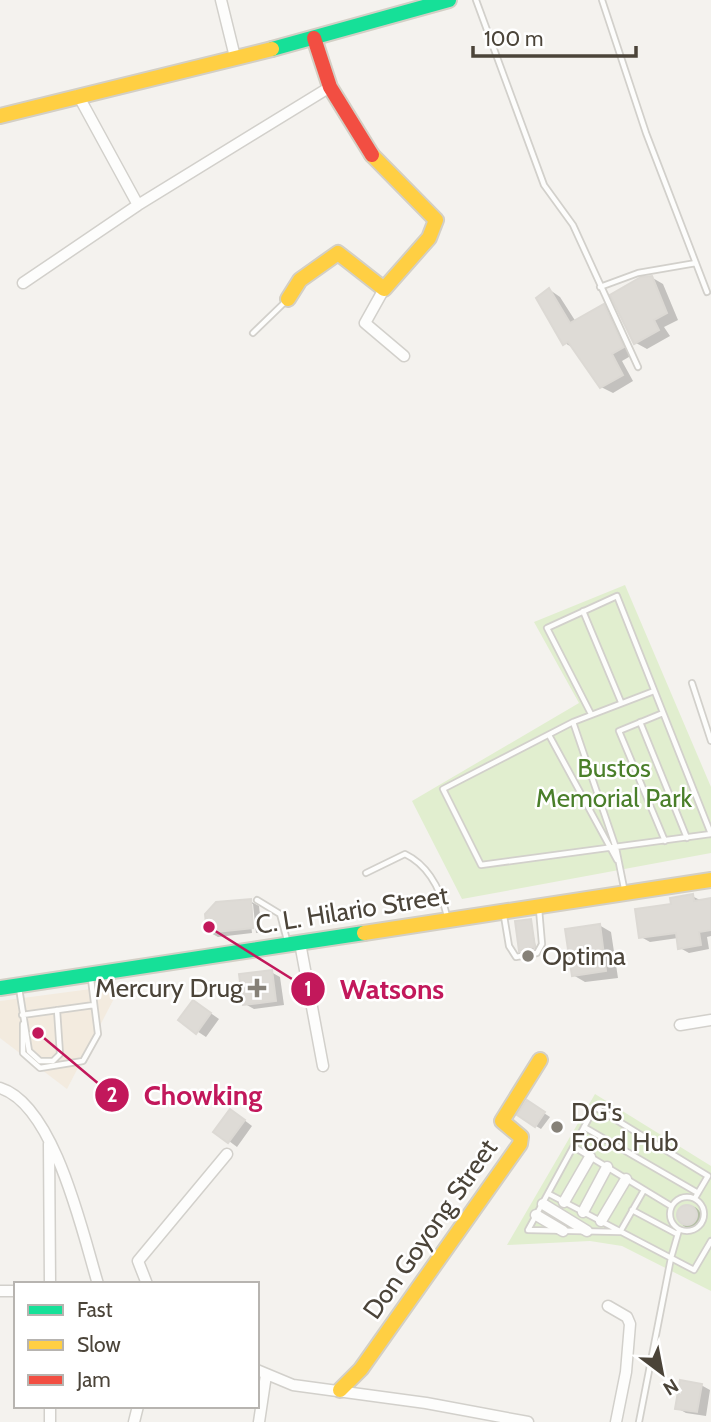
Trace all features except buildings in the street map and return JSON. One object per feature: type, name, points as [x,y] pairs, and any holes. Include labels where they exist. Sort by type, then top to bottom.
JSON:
[{"type":"street","points":[[221,0],[235,57]]},
{"type":"street","points":[[0,116],[314,38],[449,0]]},
{"type":"street","points":[[314,38],[330,87],[365,148],[436,220],[429,238],[384,289],[365,323],[404,356]]},
{"type":"street","points":[[23,283],[138,205],[330,87]]},
{"type":"street","points":[[78,95],[138,205]]},
{"type":"street","points":[[288,299],[300,280],[338,253],[384,289]]},
{"type":"street","name":"C. L. Hilario Street","points":[[0,988],[711,880]]},
{"type":"street","points":[[294,944],[323,1066]]},
{"type":"street","points":[[680,1025],[711,1020]]},
{"type":"street","name":"Don Goyong Street","points":[[340,1390],[360,1369],[520,1144],[521,1137],[502,1121],[540,1060]]},
{"type":"street","points":[[0,1088],[26,1107],[48,1138],[68,1184],[97,1282]]},
{"type":"street","points":[[48,1138],[50,1282]]},
{"type":"street","points":[[147,1282],[137,1265],[138,1261],[227,1154]]},
{"type":"street","points":[[564,1202],[590,1157]]},
{"type":"street","points":[[583,1212],[607,1167]]},
{"type":"street","points":[[601,1222],[626,1179]]},
{"type":"street","points":[[543,1204],[587,1231]]},
{"type":"street","points":[[536,1215],[563,1231]]},
{"type":"street","points":[[608,1306],[627,1317],[630,1324],[626,1372],[616,1422]]},
{"type":"street","points":[[259,1422],[262,1373],[293,1385],[340,1390],[528,1422]]},
{"type":"lane","points":[[475,0],[544,185],[573,225],[638,367]]},
{"type":"lane","points":[[602,0],[646,133],[707,292]]},
{"type":"lane","points":[[600,288],[638,273],[696,263]]},
{"type":"lane","points":[[253,333],[288,299]]},
{"type":"lane","points":[[591,714],[547,628],[617,596],[711,834],[481,865],[443,789],[573,722],[654,691]]},
{"type":"lane","points":[[583,611],[621,702]]},
{"type":"lane","points":[[692,683],[711,741]]},
{"type":"lane","points":[[663,713],[619,731],[665,841]]},
{"type":"lane","points":[[573,722],[625,892]]},
{"type":"lane","points":[[640,722],[687,838]]},
{"type":"lane","points":[[549,735],[613,849]]},
{"type":"lane","points":[[366,873],[405,854],[415,859],[441,893],[449,921]]},
{"type":"lane","points":[[257,900],[280,914],[294,944]]},
{"type":"lane","points":[[503,912],[509,946],[516,957],[537,953],[542,944],[539,906]]},
{"type":"lane","points":[[23,1024],[23,1053],[40,1068],[83,1061],[98,1034],[90,973]]},
{"type":"lane","points":[[19,985],[29,1051],[40,1061],[53,1061],[61,1048],[57,1010]]},
{"type":"lane","points":[[22,1015],[94,1005]]},
{"type":"lane","points":[[620,1232],[528,1230],[595,1107],[709,1177],[696,1196]]},
{"type":"lane","points":[[584,1127],[696,1196],[704,1216],[700,1226],[690,1231],[678,1232],[632,1210]]},
{"type":"lane","points":[[574,1147],[671,1206]]},
{"type":"lane","points":[[620,1232],[644,1190]]},
{"type":"lane","points":[[549,1194],[694,1270],[711,1241]]},
{"type":"lane","points":[[671,1206],[684,1197],[696,1196]]},
{"type":"lane","points":[[702,1206],[711,1205]]},
{"type":"lane","points":[[639,1422],[678,1232],[672,1222],[671,1206]]},
{"type":"shaded area","points":[[121,985],[67,1089],[0,1038],[0,1001]]},
{"type":"green space","name":"Bustos Memorial Park","points":[[625,585],[711,787],[711,853],[462,899],[412,801],[579,703],[534,622]]},
{"type":"green space","points":[[595,1094],[711,1166],[711,1291],[622,1246],[590,1241],[507,1245]]},
{"type":"traffic: fast","points":[[272,49],[449,0]]},
{"type":"traffic: fast","points":[[0,988],[364,933]]},
{"type":"traffic: slow","points":[[0,116],[272,49]]},
{"type":"traffic: slow","points":[[288,299],[300,280],[338,253],[384,289],[429,238],[436,220],[372,155]]},
{"type":"traffic: slow","points":[[364,933],[711,880]]},
{"type":"traffic: slow","points":[[340,1390],[361,1369],[520,1144],[521,1137],[502,1121],[540,1060]]},
{"type":"traffic: jam","points":[[314,38],[330,87],[372,155]]},
{"type":"place","name":"Watsons","points":[[209,927]]},
{"type":"place","name":"Optima","points":[[528,956]]},
{"type":"place","name":"Mercury Drug","points":[[257,988]]},
{"type":"place","name":"Chowking","points":[[38,1033]]},
{"type":"place","name":"DG's Food Hub","points":[[557,1127]]}]
